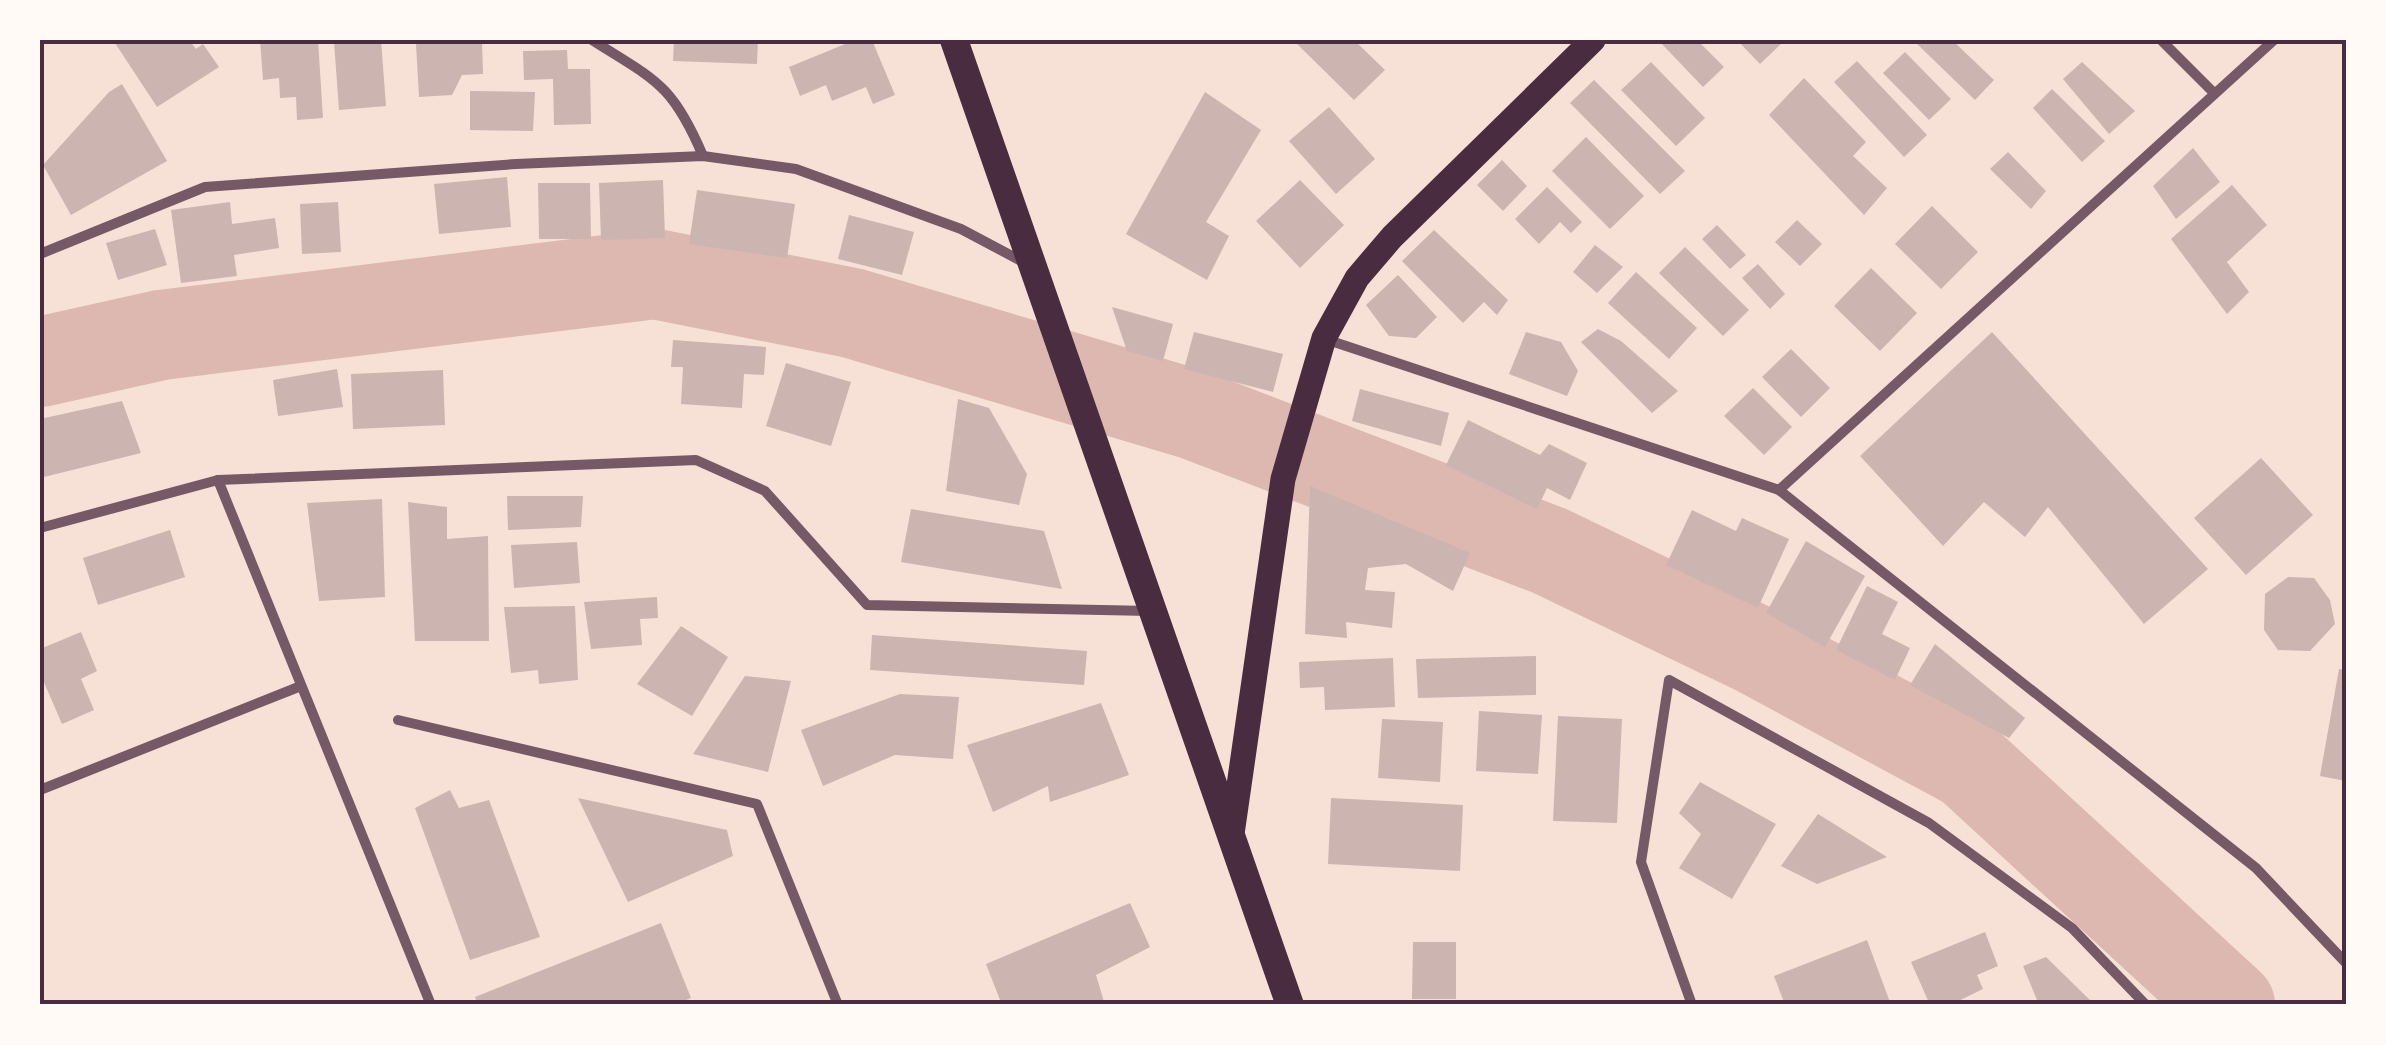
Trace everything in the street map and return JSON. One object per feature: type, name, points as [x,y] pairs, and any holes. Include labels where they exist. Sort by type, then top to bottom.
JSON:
[{"type":"highway","points":[[954,40],[1290,1005]]},
{"type":"main road","points":[[1232,834],[1283,480],[1324,338],[1357,278],[1392,237],[1593,40]]},
{"type":"street","points":[[592,40],[665,87],[686,116],[703,156]]},
{"type":"street","points":[[2161,40],[2213,92]]},
{"type":"street","points":[[1779,490],[2274,40]]},
{"type":"street","points":[[40,254],[205,187],[703,156],[796,169],[961,228],[1031,266]]},
{"type":"street","points":[[1324,338],[1779,490],[2256,868],[2346,963]]},
{"type":"street","points":[[40,528],[218,480],[696,460],[765,491],[867,605],[1154,611]]},
{"type":"street","points":[[218,480],[431,1005]]},
{"type":"street","points":[[1692,1005],[1641,862],[1670,680],[1930,824],[2072,928],[2146,1005]]},
{"type":"street","points":[[40,790],[301,686]]},
{"type":"street","points":[[398,720],[757,804],[838,1005]]},
{"type":"building","points":[[113,40],[189,40],[196,49],[203,44],[219,67],[157,107]]},
{"type":"building","points":[[260,40],[318,40],[323,118],[297,120],[296,97],[280,98],[279,78],[263,80]]},
{"type":"building","points":[[381,40],[386,106],[339,110],[334,42]]},
{"type":"building","points":[[482,40],[483,74],[462,75],[452,95],[419,97],[416,44]]},
{"type":"building","points":[[674,40],[758,40],[757,64],[673,61]]},
{"type":"building","points":[[855,40],[872,40],[895,95],[873,104],[866,87],[832,101],[826,85],[800,96],[789,67]]},
{"type":"building","points":[[1293,40],[1354,40],[1385,70],[1354,100]]},
{"type":"building","points":[[1658,40],[1697,40],[1724,67],[1703,87]]},
{"type":"building","points":[[1737,40],[1777,40],[1781,44],[1760,64]]},
{"type":"building","points":[[1913,40],[1952,40],[1994,80],[1975,100]]},
{"type":"building","points":[[567,50],[568,69],[590,69],[591,124],[554,125],[553,79],[524,80],[523,51]]},
{"type":"building","points":[[1905,52],[1951,99],[1929,120],[1883,73]]},
{"type":"building","points":[[1857,61],[1927,135],[1904,157],[1834,82]]},
{"type":"building","points":[[1651,62],[1705,118],[1676,146],[1621,90]]},
{"type":"building","points":[[2082,62],[2135,111],[2109,134],[2063,79]]},
{"type":"building","points":[[1804,78],[1866,142],[1853,156],[1887,188],[1864,215],[1769,115]]},
{"type":"building","points":[[1594,80],[1685,171],[1660,194],[1570,103]]},
{"type":"building","points":[[122,84],[167,161],[71,215],[43,165],[109,92]]},
{"type":"building","points":[[2052,89],[2105,141],[2082,162],[2033,108]]},
{"type":"building","points":[[470,91],[535,92],[533,131],[470,130]]},
{"type":"building","points":[[1205,92],[1261,130],[1206,222],[1229,236],[1207,280],[1126,234]]},
{"type":"building","points":[[1329,107],[1375,159],[1336,194],[1289,141]]},
{"type":"building","points":[[1586,137],[1644,196],[1610,229],[1552,171]]},
{"type":"building","points":[[2193,148],[2220,182],[2176,219],[2153,186]]},
{"type":"building","points":[[2008,152],[2046,191],[2031,209],[1990,169]]},
{"type":"building","points":[[1502,160],[1527,186],[1503,211],[1477,185]]},
{"type":"building","points":[[507,177],[511,227],[439,234],[434,184]]},
{"type":"building","points":[[663,180],[665,238],[601,240],[599,183]]},
{"type":"building","points":[[1300,180],[1344,225],[1300,268],[1256,221]]},
{"type":"building","points":[[538,183],[590,183],[591,239],[539,239]]},
{"type":"building","points":[[2232,185],[2267,225],[2227,262],[2249,292],[2227,314],[2171,239]]},
{"type":"building","points":[[1547,187],[1582,222],[1571,233],[1560,222],[1539,244],[1515,219]]},
{"type":"building","points":[[697,190],[795,204],[787,258],[689,244]]},
{"type":"building","points":[[230,202],[232,224],[275,218],[279,248],[234,255],[237,276],[181,283],[171,210]]},
{"type":"building","points":[[338,202],[341,252],[302,254],[300,204]]},
{"type":"building","points":[[1932,206],[1978,252],[1941,289],[1895,244]]},
{"type":"building","points":[[849,215],[914,232],[902,275],[838,259]]},
{"type":"building","points":[[1797,220],[1822,244],[1800,266],[1775,242]]},
{"type":"building","points":[[1717,225],[1746,255],[1730,269],[1702,239]]},
{"type":"building","points":[[155,229],[167,265],[118,280],[106,243]]},
{"type":"building","points":[[1434,230],[1508,300],[1497,315],[1484,302],[1463,323],[1402,261]]},
{"type":"building","points":[[1595,245],[1623,267],[1597,293],[1573,272]]},
{"type":"building","points":[[1685,247],[1749,310],[1723,336],[1659,273]]},
{"type":"building","points":[[1758,264],[1785,294],[1770,309],[1742,278]]},
{"type":"building","points":[[1871,268],[1917,313],[1880,351],[1834,306]]},
{"type":"building","points":[[1636,272],[1697,328],[1669,359],[1608,303]]},
{"type":"building","points":[[1398,275],[1437,317],[1416,338],[1389,336],[1366,305]]},
{"type":"building","points":[[1112,307],[1173,324],[1163,361],[1127,351]]},
{"type":"building","points":[[1598,329],[1621,341],[1678,391],[1652,413],[1581,342]]},
{"type":"building","points":[[1194,332],[1283,354],[1273,392],[1184,369]]},
{"type":"building","points":[[1526,332],[1561,342],[1578,371],[1567,396],[1509,374]]},
{"type":"building","points":[[1992,332],[2208,569],[2144,624],[2048,507],[2025,537],[1984,502],[1943,546],[1860,456]]},
{"type":"building","points":[[673,340],[766,347],[764,375],[744,374],[742,408],[681,404],[683,367],[671,367]]},
{"type":"building","points":[[1791,349],[1830,388],[1801,417],[1762,377]]},
{"type":"building","points":[[786,363],[851,382],[831,446],[766,426]]},
{"type":"building","points":[[337,369],[343,407],[278,416],[273,380]]},
{"type":"building","points":[[443,370],[445,425],[353,429],[351,374]]},
{"type":"building","points":[[1753,388],[1792,427],[1764,455],[1724,416]]},
{"type":"building","points":[[1360,389],[1449,413],[1441,446],[1352,421]]},
{"type":"building","points":[[958,399],[989,408],[1027,474],[1019,505],[946,491]]},
{"type":"building","points":[[122,401],[141,453],[40,478],[40,419]]},
{"type":"building","points":[[1468,420],[1540,455],[1549,444],[1587,463],[1570,500],[1547,488],[1537,509],[1446,465]]},
{"type":"building","points":[[2261,458],[2313,515],[2246,575],[2194,518]]},
{"type":"building","points":[[1310,486],[1470,553],[1453,591],[1406,564],[1368,568],[1365,590],[1395,592],[1392,628],[1346,622],[1347,638],[1305,634]]},
{"type":"building","points":[[507,496],[583,496],[581,527],[508,530]]},
{"type":"building","points":[[382,499],[385,597],[319,601],[307,503]]},
{"type":"building","points":[[408,502],[447,507],[447,539],[488,536],[489,641],[415,641]]},
{"type":"building","points":[[911,509],[1044,531],[1062,589],[901,562]]},
{"type":"building","points":[[1692,510],[1736,531],[1742,518],[1789,539],[1758,608],[1666,565]]},
{"type":"building","points":[[170,530],[185,577],[98,605],[83,558]]},
{"type":"building","points":[[1806,541],[1865,576],[1825,647],[1766,613]]},
{"type":"building","points":[[577,542],[580,583],[514,588],[511,545]]},
{"type":"building","points":[[2288,577],[2314,578],[2330,600],[2335,624],[2310,651],[2278,650],[2264,630],[2265,594]]},
{"type":"building","points":[[1867,586],[1898,602],[1882,634],[1910,648],[1895,680],[1836,650]]},
{"type":"building","points":[[657,597],[658,618],[640,619],[642,645],[591,649],[584,602]]},
{"type":"building","points":[[575,606],[578,680],[539,684],[538,670],[511,673],[504,607]]},
{"type":"building","points":[[681,626],[728,657],[692,716],[637,684]]},
{"type":"building","points":[[81,632],[97,671],[81,679],[94,710],[62,724],[40,673],[40,649]]},
{"type":"building","points":[[872,635],[1087,651],[1084,685],[870,670]]},
{"type":"building","points":[[1935,644],[2025,718],[2009,738],[1910,685]]},
{"type":"building","points":[[1536,656],[1536,695],[1418,698],[1416,659]]},
{"type":"building","points":[[1393,658],[1395,707],[1325,710],[1324,687],[1300,688],[1299,662]]},
{"type":"building","points":[[2339,669],[2346,670],[2346,781],[2320,776]]},
{"type":"building","points":[[745,676],[791,681],[768,772],[693,754]]},
{"type":"building","points":[[900,694],[959,697],[953,759],[895,755],[823,786],[801,730]]},
{"type":"building","points":[[1101,703],[1129,775],[1050,802],[1048,786],[993,812],[967,745]]},
{"type":"building","points":[[1479,711],[1542,715],[1538,774],[1476,771]]},
{"type":"building","points":[[1558,716],[1622,719],[1617,823],[1553,821]]},
{"type":"building","points":[[1382,719],[1443,722],[1440,782],[1378,778]]},
{"type":"building","points":[[1700,782],[1776,824],[1732,899],[1679,868],[1701,834],[1679,813]]},
{"type":"building","points":[[450,790],[459,808],[489,800],[540,937],[470,960],[415,808]]},
{"type":"building","points":[[578,798],[727,830],[733,856],[628,902]]},
{"type":"building","points":[[1331,798],[1463,805],[1460,871],[1328,864]]},
{"type":"building","points":[[1818,814],[1887,857],[1817,884],[1781,866]]},
{"type":"building","points":[[1130,903],[1150,947],[1096,975],[1105,1005],[1002,1005],[986,964]]},
{"type":"building","points":[[661,923],[691,998],[673,1005],[478,1005],[475,997]]},
{"type":"building","points":[[1985,932],[1998,966],[1977,975],[1983,989],[1950,1005],[1930,1005],[1911,962]]},
{"type":"building","points":[[1867,940],[1891,1005],[1785,1005],[1774,976]]},
{"type":"building","points":[[1413,942],[1456,942],[1456,999],[1412,999]]},
{"type":"building","points":[[2046,957],[2095,1005],[2039,1005],[2023,966]]},
{"type":"waterway","points":[[40,362],[161,335],[655,274],[852,313],[1192,414],[1550,551],[1756,650],[1969,765],[2230,1005]]}]
